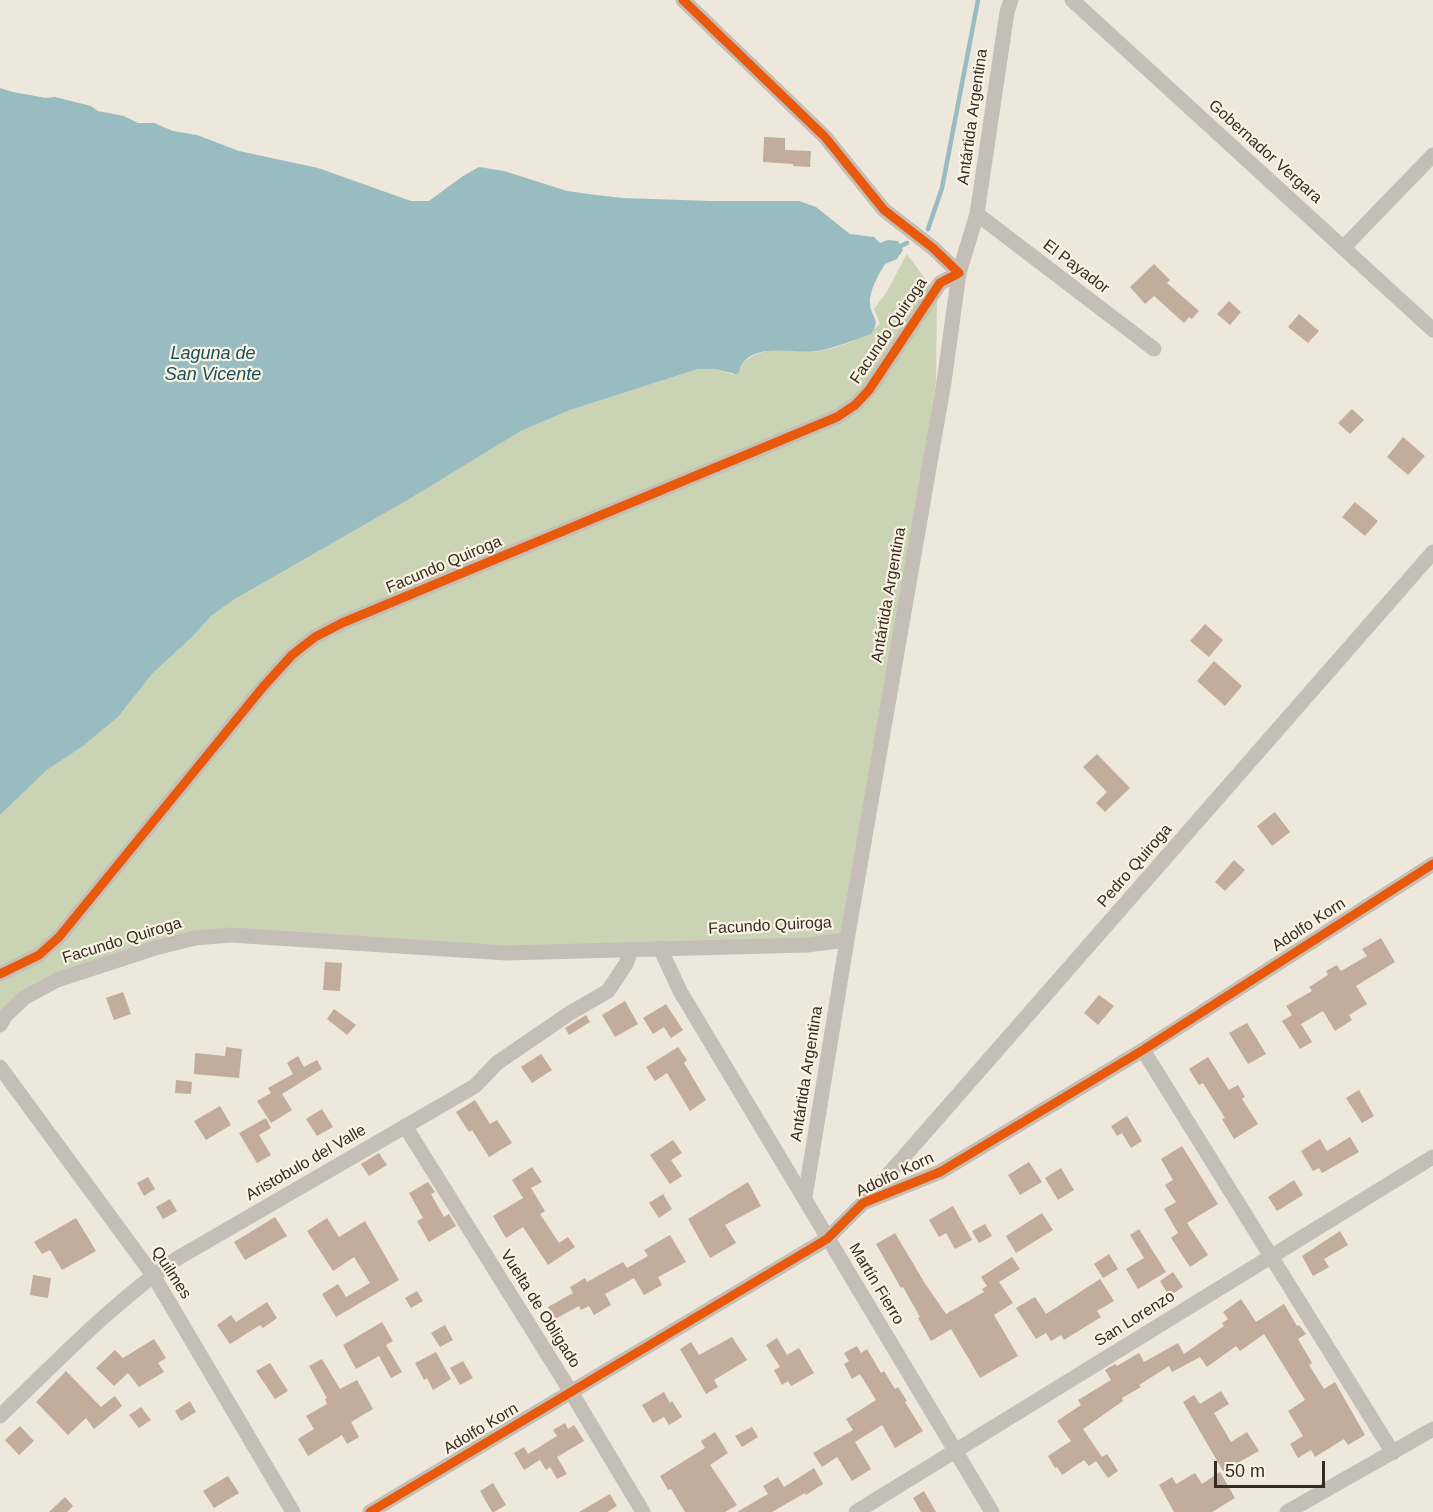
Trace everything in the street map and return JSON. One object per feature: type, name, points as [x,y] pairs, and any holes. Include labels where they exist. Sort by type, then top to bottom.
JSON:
[{"type":"street","points":[[683,0],[825,137],[884,210],[933,248],[959,273]]},
{"type":"street","name":"Antártida Argentina","points":[[805,1197],[847,939],[942,394],[959,273],[977,214],[1006,12],[1011,0]]},
{"type":"street","name":"Gobernador Vergara","points":[[1072,0],[1433,330]]},
{"type":"street","points":[[1343,248],[1433,155]]},
{"type":"street","name":"El Payador","points":[[977,214],[1154,349]]},
{"type":"street","name":"Facundo Quiroga","points":[[0,974],[39,955],[59,938],[263,687],[292,655],[315,637],[342,623],[837,417],[855,405],[869,390],[940,283],[959,273]]},
{"type":"street","name":"Pedro Quiroga","points":[[863,1203],[1433,552]]},
{"type":"street","name":"Adolfo Korn","points":[[370,1512],[828,1239],[863,1203],[940,1172],[1143,1050],[1433,864]]},
{"type":"street","name":"Facundo Quiroga","points":[[0,1025],[6,1015],[24,998],[57,980],[155,948],[195,938],[231,935],[506,953],[807,945],[847,939]]},
{"type":"street","name":"Martín Fierro","points":[[660,948],[680,991],[992,1512]]},
{"type":"street","name":"Aristobulo del Valle","points":[[0,1416],[123,1299],[153,1275],[178,1258],[475,1086],[497,1064],[570,1013],[608,991],[626,964],[631,950]]},
{"type":"street","points":[[1143,1050],[1393,1453]]},
{"type":"street","name":"Quilmes","points":[[0,1067],[153,1275],[293,1512]]},
{"type":"street","name":"Vuelta de Obligado","points":[[405,1126],[644,1512]]},
{"type":"street","name":"San Lorenzo","points":[[856,1512],[1433,1157]]},
{"type":"street","points":[[1287,1512],[1433,1430]]},
{"type":"green space","points":[[907,254],[937,295],[936,382],[847,940],[589,952],[231,935],[57,980],[0,1025],[0,815],[47,770],[83,746],[118,717],[153,673],[211,616],[235,599],[411,498],[521,431],[570,410],[698,369],[715,369],[732,374],[739,372],[747,360],[753,356],[767,351],[821,351],[857,339],[880,324],[874,309],[886,293]]},
{"type":"water","name":"Laguna de San Vicente","points":[[0,88],[46,98],[55,97],[91,106],[98,111],[124,116],[138,123],[154,123],[173,131],[197,135],[239,151],[318,168],[411,201],[429,201],[479,167],[504,171],[567,191],[623,198],[799,201],[816,207],[850,234],[874,237],[880,243],[888,240],[898,241],[903,250],[897,259],[885,264],[873,288],[870,308],[876,321],[871,334],[817,351],[762,352],[752,355],[736,374],[715,369],[698,369],[570,410],[521,431],[411,498],[235,599],[211,616],[153,673],[118,717],[83,746],[47,770],[0,815]]},
{"type":"building","points":[[764,137],[785,138],[785,150],[811,151],[810,167],[763,162]]},
{"type":"building","points":[[1154,264],[1170,280],[1167,283],[1199,311],[1192,319],[1189,317],[1184,323],[1154,296],[1145,304],[1130,287]]},
{"type":"building","points":[[1229,301],[1241,312],[1230,325],[1217,314]]},
{"type":"building","points":[[1299,314],[1319,331],[1308,343],[1288,327]]},
{"type":"building","points":[[1352,409],[1364,420],[1350,434],[1338,423]]},
{"type":"building","points":[[1403,437],[1425,456],[1408,475],[1387,457]]},
{"type":"building","points":[[1355,502],[1378,521],[1365,536],[1342,517]]},
{"type":"building","points":[[1205,624],[1223,640],[1209,657],[1190,641]]},
{"type":"building","points":[[1214,661],[1242,686],[1225,706],[1197,681]]},
{"type":"building","points":[[1097,754],[1130,788],[1105,812],[1096,803],[1107,792],[1083,767]]},
{"type":"building","points":[[1275,812],[1290,832],[1272,846],[1257,826]]},
{"type":"building","points":[[1234,860],[1245,870],[1225,891],[1215,882]]},
{"type":"building","points":[[1381,938],[1395,962],[1356,986],[1367,1004],[1349,1015],[1352,1020],[1335,1031],[1323,1011],[1301,1024],[1312,1042],[1300,1049],[1282,1021],[1292,1015],[1286,1006],[1312,991],[1309,987],[1328,975],[1326,971],[1337,965],[1341,971],[1367,956],[1362,949]]},
{"type":"building","points":[[325,962],[342,963],[340,991],[323,990]]},
{"type":"building","points":[[123,992],[131,1014],[114,1020],[106,998]]},
{"type":"building","points":[[1099,995],[1114,1006],[1098,1025],[1084,1013]]},
{"type":"building","points":[[625,1001],[638,1024],[615,1037],[602,1015]]},
{"type":"building","points":[[666,1004],[683,1030],[671,1038],[664,1027],[653,1034],[643,1018]]},
{"type":"building","points":[[334,1009],[356,1025],[347,1035],[327,1019]]},
{"type":"building","points":[[586,1015],[590,1022],[569,1035],[565,1028]]},
{"type":"building","points":[[1247,1023],[1266,1054],[1248,1064],[1229,1033]]},
{"type":"building","points":[[226,1047],[242,1049],[239,1078],[194,1074],[195,1053],[225,1056]]},
{"type":"building","points":[[678,1047],[687,1060],[684,1063],[706,1100],[690,1111],[667,1073],[655,1081],[646,1067]]},
{"type":"building","points":[[541,1054],[552,1070],[532,1083],[521,1067]]},
{"type":"building","points":[[298,1056],[304,1067],[317,1060],[322,1069],[282,1094],[292,1110],[271,1123],[257,1101],[271,1093],[268,1088],[293,1074],[287,1063]]},
{"type":"building","points":[[1208,1057],[1229,1090],[1238,1085],[1245,1097],[1242,1099],[1258,1124],[1234,1139],[1222,1119],[1225,1118],[1203,1083],[1199,1085],[1189,1069]]},
{"type":"building","points":[[176,1080],[192,1082],[191,1094],[175,1093]]},
{"type":"building","points":[[1359,1090],[1374,1116],[1362,1123],[1346,1098]]},
{"type":"building","points":[[475,1100],[490,1124],[497,1120],[512,1143],[489,1157],[472,1130],[469,1132],[456,1112]]},
{"type":"building","points":[[220,1106],[231,1125],[206,1140],[194,1121]]},
{"type":"building","points":[[322,1109],[333,1127],[317,1136],[306,1119]]},
{"type":"building","points":[[1127,1116],[1142,1141],[1131,1148],[1122,1133],[1117,1136],[1111,1126]]},
{"type":"building","points":[[266,1118],[271,1128],[259,1135],[271,1155],[257,1163],[239,1133]]},
{"type":"building","points":[[1350,1137],[1359,1152],[1322,1173],[1319,1168],[1313,1171],[1301,1151],[1320,1139],[1327,1151]]},
{"type":"building","points":[[673,1140],[682,1153],[671,1160],[682,1176],[670,1184],[650,1155]]},
{"type":"building","points":[[1182,1146],[1218,1204],[1187,1223],[1208,1255],[1190,1267],[1171,1238],[1178,1233],[1164,1209],[1176,1202],[1165,1185],[1173,1180],[1161,1159]]},
{"type":"building","points":[[379,1153],[387,1165],[369,1176],[361,1164]]},
{"type":"building","points":[[1029,1162],[1042,1182],[1020,1195],[1008,1175]]},
{"type":"building","points":[[532,1167],[542,1182],[531,1188],[545,1211],[540,1214],[559,1243],[568,1237],[575,1247],[548,1265],[523,1227],[506,1238],[493,1216],[523,1198],[512,1180]]},
{"type":"building","points":[[1061,1168],[1074,1190],[1058,1200],[1045,1178]]},
{"type":"building","points":[[148,1177],[155,1189],[144,1196],[137,1183]]},
{"type":"building","points":[[1294,1180],[1303,1195],[1277,1211],[1268,1197]]},
{"type":"building","points":[[428,1182],[435,1192],[431,1194],[444,1217],[449,1214],[456,1226],[429,1242],[417,1221],[423,1218],[409,1193]]},
{"type":"building","points":[[748,1182],[761,1206],[725,1225],[736,1243],[710,1258],[688,1219]]},
{"type":"building","points":[[663,1194],[672,1209],[659,1218],[649,1203]]},
{"type":"building","points":[[170,1199],[177,1211],[163,1219],[156,1207]]},
{"type":"building","points":[[953,1206],[972,1240],[955,1249],[946,1233],[939,1237],[929,1220]]},
{"type":"building","points":[[1042,1213],[1053,1230],[1016,1253],[1006,1236]]},
{"type":"building","points":[[275,1217],[287,1236],[245,1260],[234,1242]]},
{"type":"building","points":[[76,1218],[96,1251],[62,1270],[50,1250],[42,1254],[34,1242]]},
{"type":"building","points":[[327,1218],[339,1237],[365,1221],[399,1280],[336,1317],[322,1294],[338,1284],[346,1297],[370,1283],[354,1257],[333,1271],[307,1231]]},
{"type":"building","points":[[985,1224],[992,1236],[979,1243],[972,1231]]},
{"type":"building","points":[[1139,1229],[1166,1272],[1138,1289],[1126,1269],[1144,1258],[1130,1235]]},
{"type":"building","points":[[1340,1231],[1348,1245],[1324,1259],[1329,1267],[1313,1276],[1302,1256]]},
{"type":"building","points":[[895,1233],[946,1314],[984,1292],[982,1289],[987,1286],[981,1277],[1012,1257],[1020,1269],[999,1282],[1013,1303],[994,1315],[1018,1356],[980,1378],[951,1329],[931,1341],[903,1287],[901,1288],[876,1244]]},
{"type":"building","points":[[670,1235],[686,1262],[658,1277],[662,1285],[644,1295],[634,1278],[605,1294],[611,1305],[594,1315],[589,1306],[581,1310],[579,1306],[555,1319],[548,1307],[573,1293],[570,1287],[585,1278],[587,1282],[623,1262],[627,1268],[648,1256],[644,1250]]},
{"type":"building","points":[[1109,1254],[1118,1269],[1103,1278],[1094,1264]]},
{"type":"building","points":[[1173,1272],[1183,1287],[1169,1296],[1160,1281]]},
{"type":"building","points":[[33,1275],[51,1278],[48,1298],[30,1295]]},
{"type":"building","points":[[1100,1279],[1114,1301],[1097,1311],[1101,1317],[1064,1340],[1061,1335],[1051,1341],[1046,1333],[1036,1339],[1016,1308],[1035,1297],[1046,1314]]},
{"type":"building","points":[[417,1291],[423,1301],[411,1308],[405,1298]]},
{"type":"building","points":[[1241,1299],[1256,1322],[1284,1304],[1297,1326],[1299,1325],[1306,1334],[1298,1339],[1312,1363],[1309,1365],[1324,1389],[1335,1382],[1365,1435],[1348,1445],[1344,1439],[1315,1457],[1311,1450],[1298,1458],[1290,1444],[1303,1436],[1288,1411],[1305,1400],[1264,1334],[1240,1351],[1236,1346],[1207,1367],[1200,1357],[1172,1372],[1169,1366],[1139,1385],[1141,1387],[1122,1398],[1123,1401],[1083,1429],[1102,1457],[1107,1454],[1118,1471],[1108,1478],[1096,1461],[1089,1466],[1084,1460],[1062,1475],[1057,1467],[1055,1468],[1048,1456],[1071,1441],[1057,1421],[1081,1405],[1078,1400],[1111,1380],[1105,1370],[1139,1353],[1144,1362],[1178,1343],[1184,1354],[1224,1326],[1222,1323],[1228,1319],[1223,1312]]},
{"type":"building","points":[[267,1302],[277,1318],[263,1328],[260,1325],[230,1344],[217,1325],[231,1315],[236,1322]]},
{"type":"building","points":[[382,1322],[393,1341],[386,1345],[402,1372],[391,1378],[379,1356],[356,1369],[343,1345]]},
{"type":"building","points":[[445,1325],[453,1340],[440,1347],[431,1333]]},
{"type":"building","points":[[732,1337],[747,1360],[714,1380],[718,1387],[706,1394],[680,1349],[691,1342],[699,1355]]},
{"type":"building","points":[[777,1338],[787,1355],[799,1348],[814,1373],[791,1386],[788,1381],[782,1385],[774,1370],[780,1367],[766,1345]]},
{"type":"building","points":[[154,1339],[166,1358],[158,1363],[164,1372],[139,1387],[128,1373],[114,1386],[96,1368],[115,1350],[123,1358]]},
{"type":"building","points":[[857,1346],[861,1353],[867,1349],[881,1373],[884,1371],[895,1389],[898,1387],[923,1431],[895,1448],[882,1425],[855,1442],[871,1469],[852,1481],[837,1457],[822,1467],[813,1453],[853,1430],[846,1419],[876,1400],[860,1374],[852,1379],[844,1364],[849,1361],[844,1353]]},
{"type":"building","points":[[436,1352],[451,1379],[433,1390],[427,1378],[424,1380],[415,1363]]},
{"type":"building","points":[[322,1359],[340,1389],[357,1380],[373,1409],[351,1422],[359,1437],[347,1444],[342,1435],[308,1456],[298,1439],[314,1429],[306,1416],[327,1404],[325,1399],[327,1398],[309,1366]]},
{"type":"building","points":[[463,1361],[473,1378],[460,1385],[450,1368]]},
{"type":"building","points":[[270,1363],[288,1391],[275,1399],[256,1371]]},
{"type":"building","points":[[66,1371],[101,1407],[115,1396],[122,1406],[94,1429],[86,1418],[68,1435],[36,1402]]},
{"type":"building","points":[[1221,1391],[1229,1404],[1214,1413],[1231,1442],[1247,1432],[1259,1451],[1223,1471],[1183,1402],[1194,1395],[1200,1404]]},
{"type":"building","points":[[664,1392],[682,1417],[669,1425],[664,1417],[653,1423],[642,1405]]},
{"type":"building","points":[[190,1401],[196,1412],[181,1421],[175,1411]]},
{"type":"building","points":[[141,1407],[151,1420],[139,1428],[129,1415]]},
{"type":"building","points":[[565,1423],[568,1429],[574,1425],[584,1441],[557,1457],[567,1474],[557,1479],[550,1467],[546,1470],[540,1460],[524,1470],[514,1453],[524,1447],[528,1454],[557,1436],[553,1430]]},
{"type":"building","points":[[20,1426],[34,1441],[19,1455],[5,1440]]},
{"type":"building","points":[[752,1427],[758,1437],[742,1447],[735,1436]]},
{"type":"building","points":[[715,1432],[728,1453],[710,1465],[737,1505],[725,1512],[685,1512],[660,1476],[705,1448],[701,1441]]},
{"type":"building","points":[[814,1468],[823,1484],[806,1495],[805,1493],[772,1512],[737,1512],[768,1494],[763,1486],[778,1477],[784,1487]]},
{"type":"building","points":[[1220,1472],[1235,1498],[1212,1512],[1174,1512],[1159,1485],[1172,1477],[1176,1484],[1195,1473],[1202,1484]]},
{"type":"building","points":[[228,1476],[239,1493],[214,1508],[203,1491]]},
{"type":"building","points":[[493,1483],[506,1505],[492,1512],[480,1491]]},
{"type":"building","points":[[924,1491],[936,1512],[921,1512],[913,1498]]},
{"type":"building","points":[[610,1494],[617,1506],[607,1512],[579,1512]]},
{"type":"building","points":[[65,1497],[73,1506],[67,1512],[49,1512]]},
{"type":"waterway","points":[[928,229],[942,188],[978,0]]},
{"type":"waterway","points":[[901,246],[907,243]]},
{"type":"cycle path","points":[[0,974],[39,955],[59,937],[263,687],[292,655],[315,637],[342,623],[837,417],[855,405],[869,390],[940,283],[959,273],[933,248],[884,210],[825,137],[683,0]]},
{"type":"cycle path","points":[[370,1512],[827,1239],[863,1203],[940,1172],[1143,1050],[1433,864]]}]
